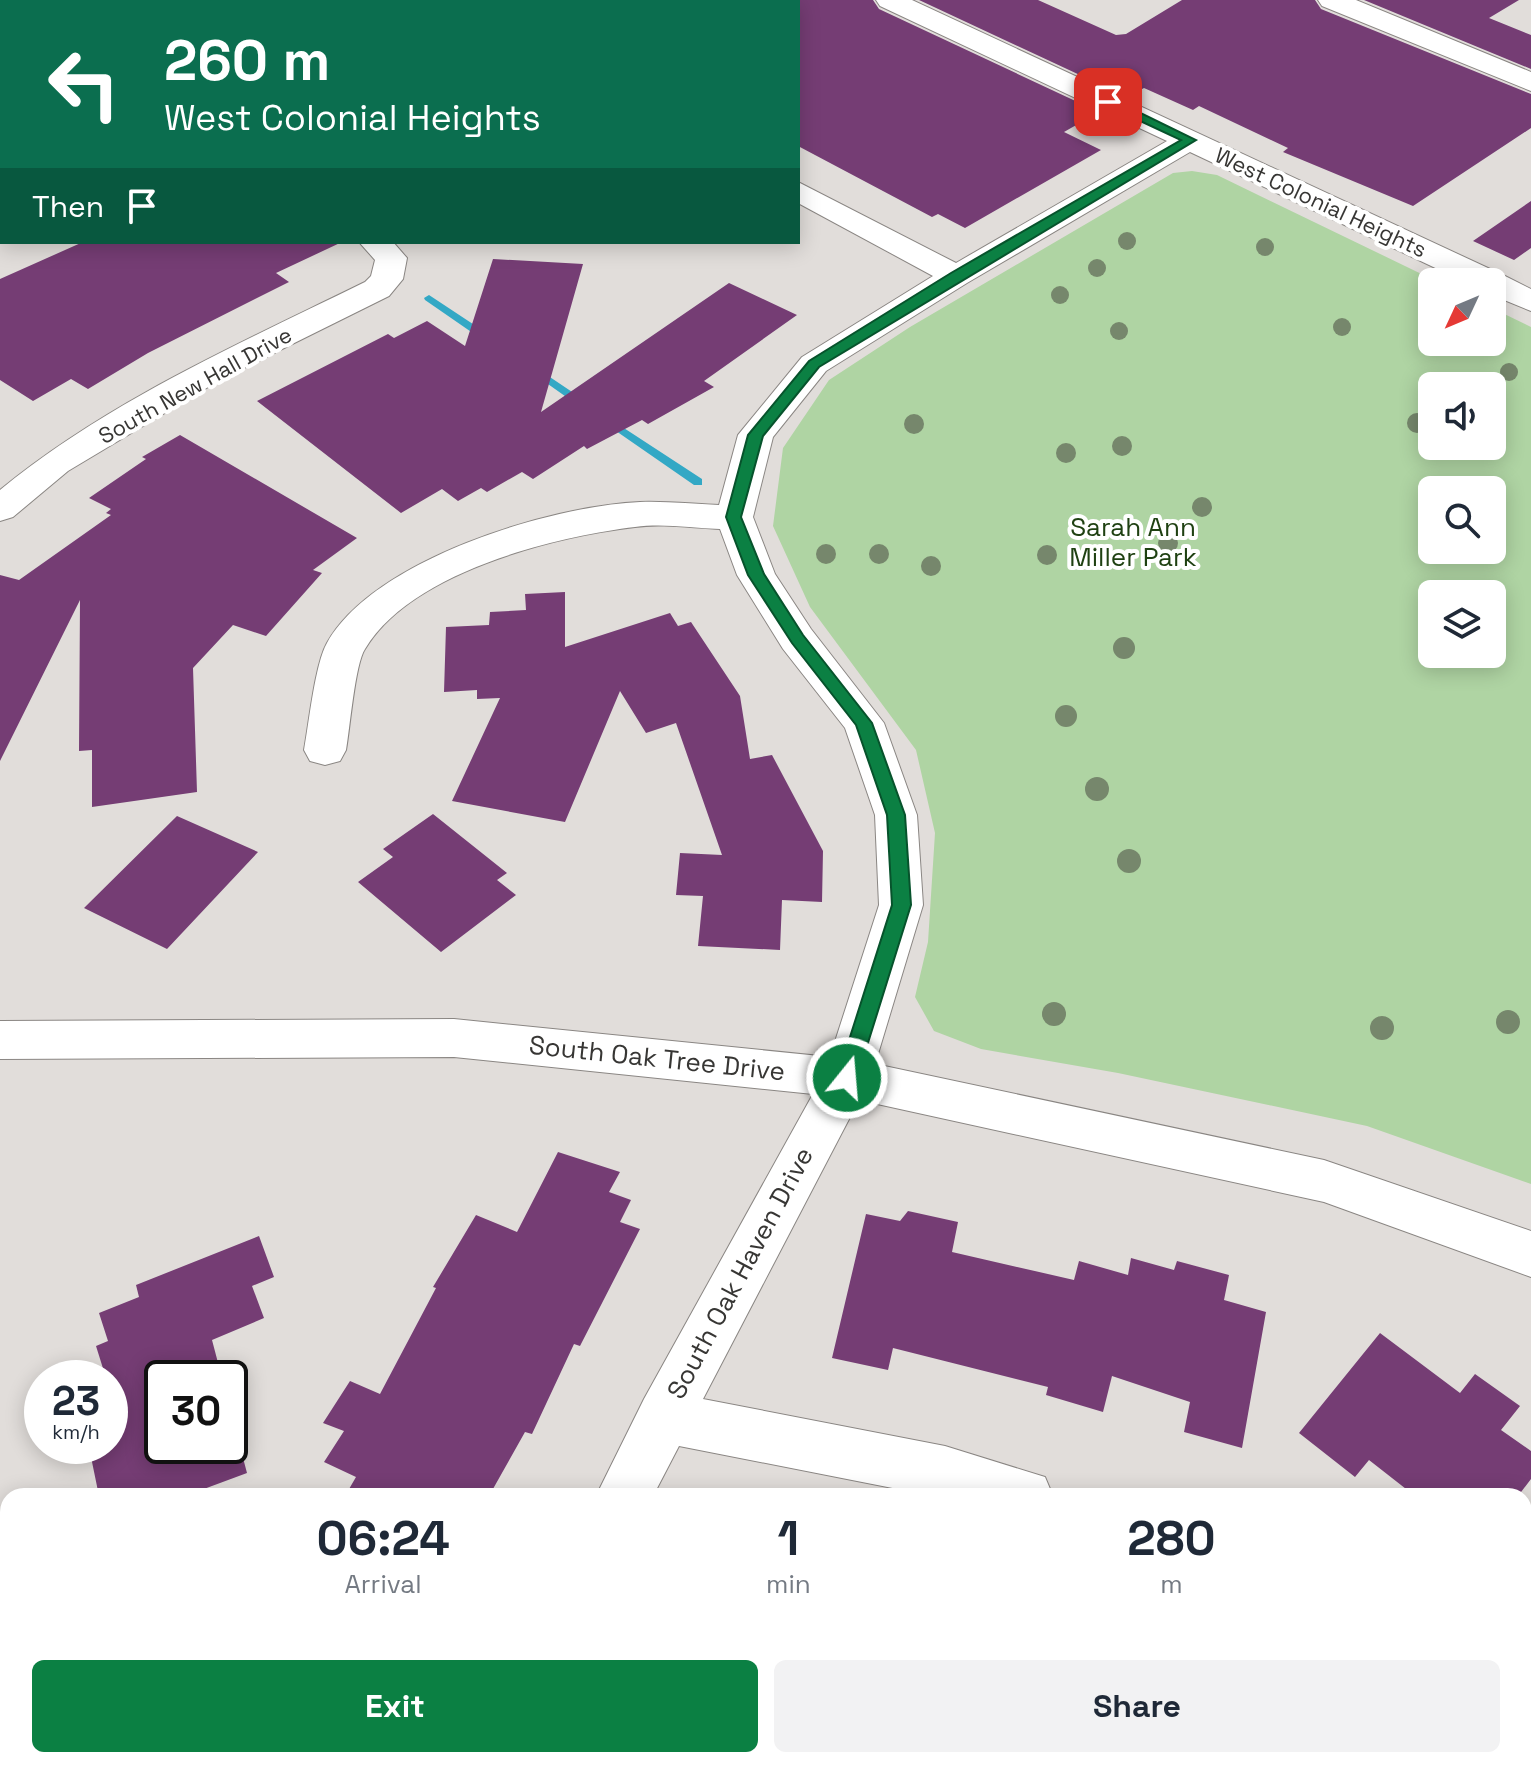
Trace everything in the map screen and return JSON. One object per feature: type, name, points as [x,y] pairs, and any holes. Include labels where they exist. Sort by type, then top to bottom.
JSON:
[{"type":"street","name":"West Colonial Heights","points":[[890,0],[1462,268]]},
{"type":"street","points":[[1332,0],[1531,82]]},
{"type":"street","points":[[325,750],[344,647],[381,604],[452,562],[549,529],[638,514],[734,517],[756,435],[814,364],[956,276],[1190,140]]},
{"type":"street","points":[[800,192],[956,276]]},
{"type":"street","name":"South New Hall Drive","points":[[0,509],[55,463],[208,373],[377,289],[396,259]]},
{"type":"street","name":"West Colonial Heights","points":[[1506,289],[1531,301]]},
{"type":"street","name":"South Oak Haven Drive","points":[[628,1488],[663,1417],[847,1078],[901,905],[896,815],[864,723],[797,639],[756,575],[734,517]]},
{"type":"street","name":"South Oak Tree Drive","points":[[0,1040],[454,1038],[847,1078],[1324,1181],[1531,1254]]},
{"type":"street","points":[[663,1417],[945,1472],[998,1488]]},
{"type":"green space","name":"Sarah Ann Miller Park","points":[[1192,171],[1217,175],[1418,272],[1418,356],[1506,356],[1506,315],[1531,327],[1531,1184],[1367,1126],[1118,1073],[981,1049],[934,1031],[915,997],[928,942],[935,833],[916,750],[810,607],[773,526],[783,448],[829,380],[910,327],[1173,173]]},
{"type":"building","points":[[800,0],[873,0],[879,9],[1099,112],[1064,132],[1101,150],[965,228],[938,214],[932,217],[800,147]]},
{"type":"building","points":[[919,0],[1038,0],[1116,35],[1126,34],[1182,0],[1315,0],[1321,9],[1531,94],[1531,128],[1413,206],[1283,152],[1288,148],[1199,106],[1193,110],[1144,88],[1127,97]]},
{"type":"building","points":[[1364,0],[1519,0],[1489,18],[1531,35],[1531,69]]},
{"type":"building","points":[[1531,201],[1531,248],[1514,260],[1473,241]]},
{"type":"building","points":[[79,244],[338,244],[276,273],[289,282],[148,353],[88,389],[71,379],[33,401],[0,380],[0,279]]},
{"type":"building","points":[[493,259],[583,264],[541,412],[729,283],[797,315],[704,381],[714,387],[648,424],[642,420],[587,449],[584,446],[533,479],[522,472],[487,492],[481,488],[458,501],[442,489],[401,513],[257,401],[388,334],[394,338],[427,321],[465,346]]},
{"type":"building","points":[[180,435],[357,538],[313,570],[322,573],[266,636],[233,625],[193,668],[197,792],[92,807],[92,750],[79,751],[80,600],[0,761],[0,575],[19,580],[111,515],[106,513],[111,509],[89,498],[146,459],[142,457]]},
{"type":"building","points":[[565,592],[565,647],[670,613],[678,626],[691,622],[740,696],[750,759],[772,755],[823,851],[822,902],[782,900],[780,950],[698,946],[703,896],[676,895],[680,853],[722,855],[676,723],[646,733],[620,691],[565,822],[452,801],[500,698],[477,699],[477,690],[444,692],[446,627],[489,625],[490,612],[526,610],[525,594]]},
{"type":"building","points":[[433,814],[507,873],[497,880],[516,895],[441,952],[358,882],[393,857],[383,849]]},
{"type":"building","points":[[177,816],[258,852],[167,949],[84,908]]},
{"type":"building","points":[[558,1152],[620,1172],[609,1192],[631,1200],[620,1222],[640,1229],[580,1346],[574,1344],[532,1434],[525,1432],[494,1488],[350,1488],[356,1477],[324,1462],[344,1431],[323,1423],[350,1381],[380,1394],[436,1288],[433,1287],[476,1215],[517,1232]]},
{"type":"building","points":[[908,1211],[958,1222],[952,1252],[1074,1280],[1079,1261],[1128,1275],[1131,1258],[1174,1270],[1177,1261],[1229,1275],[1224,1300],[1266,1312],[1242,1448],[1184,1432],[1190,1402],[1112,1376],[1103,1412],[1046,1395],[1048,1387],[893,1348],[888,1370],[832,1358],[866,1214],[900,1221]]},
{"type":"building","points":[[259,1236],[274,1277],[252,1286],[264,1318],[212,1340],[217,1360],[144,1360],[144,1464],[245,1464],[247,1473],[207,1488],[97,1488],[92,1464],[128,1464],[128,1360],[100,1360],[96,1346],[108,1341],[99,1313],[139,1297],[136,1285]]},
{"type":"building","points":[[1380,1333],[1460,1393],[1475,1374],[1520,1406],[1501,1430],[1531,1451],[1531,1479],[1524,1488],[1405,1488],[1369,1460],[1355,1477],[1299,1433]]},
{"type":"waterway","points":[[429,298],[484,336]]},
{"type":"waterway","points":[[535,370],[583,404]]},
{"type":"waterway","points":[[607,420],[698,482]]},
{"type":"route","points":[[847,1078],[901,905],[896,815],[864,723],[797,639],[756,575],[734,517],[756,435],[814,364],[956,276],[1190,140],[1108,102]]}]
